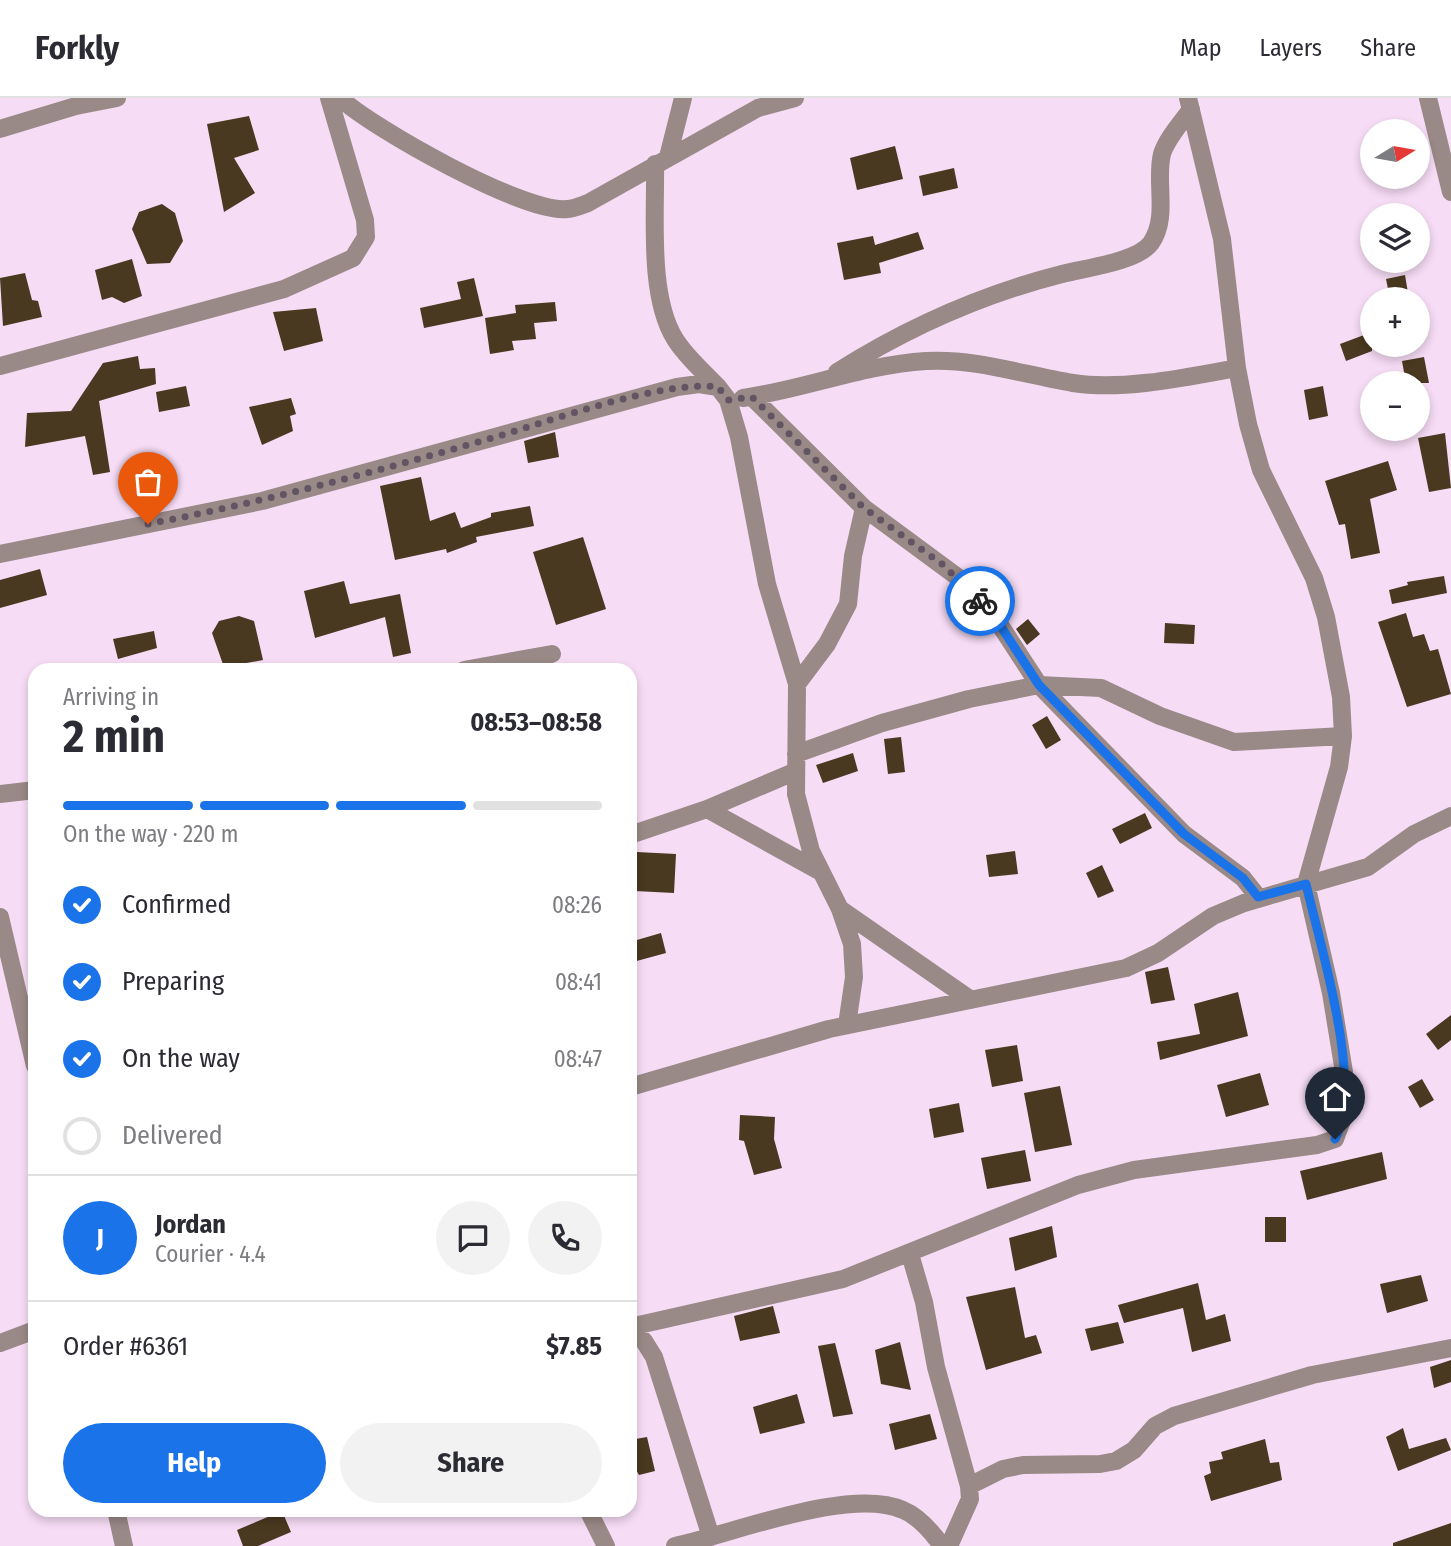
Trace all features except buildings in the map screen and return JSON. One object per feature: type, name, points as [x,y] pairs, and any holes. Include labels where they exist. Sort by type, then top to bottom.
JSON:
[{"type":"street","points":[[0,130],[76,106],[117,98]]},
{"type":"street","points":[[0,366],[284,289],[353,258],[366,237],[365,220],[329,98]]},
{"type":"street","points":[[340,98],[379,128],[404,142],[533,203],[567,210],[588,203],[662,161],[754,103],[795,98]]},
{"type":"street","points":[[683,98],[662,161],[658,274],[665,312],[675,338],[723,393],[739,437],[768,584],[797,684],[795,763],[802,819],[819,871],[840,909],[853,957],[847,1025]]},
{"type":"street","points":[[1428,98],[1451,192]]},
{"type":"street","points":[[637,1325],[843,1279],[1078,1185],[1114,1175],[1160,1166],[1292,1149],[1335,1139],[1345,1112],[1344,1072],[1331,993],[1306,884],[1339,767],[1343,736],[1341,697],[1326,617],[1314,578],[1261,470],[1237,369],[1222,239],[1190,103]]},
{"type":"street","points":[[828,379],[873,349],[937,318],[1057,275],[1141,253],[1151,243],[1159,220],[1163,152],[1190,103]]},
{"type":"street","points":[[0,554],[262,501],[677,387],[699,384],[723,393],[752,397],[884,366],[926,361],[982,365],[1075,384],[1174,379],[1237,369]]},
{"type":"street","points":[[752,397],[864,508],[963,581],[998,622],[1039,685],[1184,834],[1243,878],[1258,897]]},
{"type":"street","points":[[797,684],[827,644],[848,604],[852,556],[864,508]]},
{"type":"street","points":[[502,663],[552,654]]},
{"type":"street","points":[[637,833],[707,809],[795,763],[882,723],[969,699],[1039,685],[1101,688],[1160,716],[1234,741],[1343,736]]},
{"type":"street","points":[[0,794],[28,791]]},
{"type":"street","points":[[707,809],[819,871]]},
{"type":"street","points":[[637,1085],[847,1025],[1126,968],[1158,953],[1213,916],[1258,897],[1368,867],[1414,834],[1451,816]]},
{"type":"street","points":[[840,909],[971,1000]]},
{"type":"street","points":[[0,918],[19,995],[28,1016]]},
{"type":"street","points":[[0,989],[19,995]]},
{"type":"street","points":[[910,1254],[925,1302],[936,1367],[969,1486],[970,1499],[949,1546]]},
{"type":"street","points":[[0,1343],[28,1333]]},
{"type":"street","points":[[637,1334],[654,1357],[711,1537]]},
{"type":"street","points":[[969,1486],[1003,1469],[1023,1465],[1100,1464],[1116,1461],[1134,1450],[1155,1426],[1174,1416],[1312,1375],[1451,1348]]},
{"type":"street","points":[[675,1546],[846,1504],[877,1503],[913,1515],[942,1546]]},
{"type":"street","points":[[118,1517],[124,1546]]},
{"type":"street","points":[[592,1517],[606,1546]]},
{"type":"way so far","points":[[148,524],[262,501],[613,404],[699,384],[718,387],[728,400],[752,397],[864,508],[921,547],[963,581],[980,601]]},
{"type":"route","points":[[980,601],[998,622],[1039,685],[1184,834],[1243,878],[1252,886],[1258,897],[1306,884],[1331,993],[1344,1072],[1345,1112],[1335,1139]]}]
